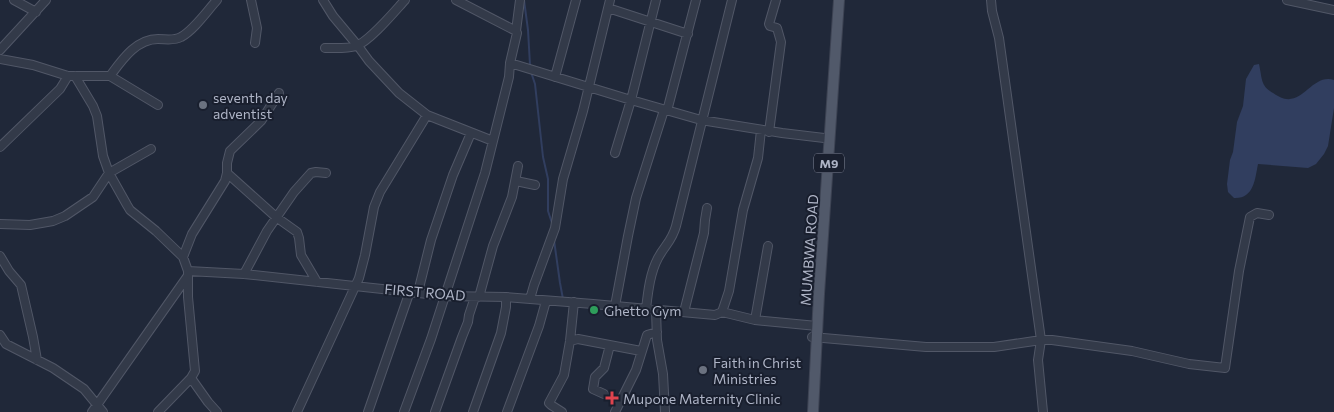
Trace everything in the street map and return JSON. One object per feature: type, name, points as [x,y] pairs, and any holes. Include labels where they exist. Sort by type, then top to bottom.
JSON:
[{"type":"main road","name":"MUMBWA ROAD","points":[[815,326],[833,0]]},
{"type":"main road","name":"MUMBWA ROAD","points":[[808,412],[839,0]]},
{"type":"main road","name":"MUMBWA ROAD","points":[[813,412],[814,338]]},
{"type":"street","points":[[14,0],[36,12]]},
{"type":"street","points":[[0,50],[46,0]]},
{"type":"street","points":[[110,76],[129,52],[144,42],[157,39],[176,39],[185,34],[217,0]]},
{"type":"street","points":[[251,0],[257,28],[255,44]]},
{"type":"street","points":[[324,0],[333,16],[369,61],[399,93],[426,115],[493,141]]},
{"type":"street","points":[[325,48],[358,46],[385,22],[405,0]]},
{"type":"street","points":[[456,0],[516,31]]},
{"type":"street","points":[[404,412],[431,340],[486,173],[517,37],[520,0]]},
{"type":"street","points":[[555,76],[576,0]]},
{"type":"street","points":[[615,153],[631,100],[656,0]]},
{"type":"street","points":[[615,306],[632,214],[644,170],[665,110],[688,34],[696,0]]},
{"type":"street","points":[[646,309],[658,257],[672,238],[676,226],[732,0]]},
{"type":"street","points":[[722,312],[729,291],[743,210],[765,131],[781,42],[777,28],[769,24],[776,0]]},
{"type":"street","points":[[991,0],[999,38],[1041,340],[1038,360],[1044,412]]},
{"type":"street","points":[[1287,0],[1334,10]]},
{"type":"street","points":[[530,299],[555,228],[563,179],[580,123],[609,4],[651,22],[688,34]]},
{"type":"street","points":[[0,59],[33,65],[72,76],[110,76],[158,105]]},
{"type":"street","points":[[510,63],[701,120],[765,131],[824,138]]},
{"type":"street","points":[[0,147],[60,90],[72,76]]},
{"type":"street","points":[[72,76],[90,100],[95,111],[103,156],[109,173],[130,210],[156,231],[183,257],[188,274],[188,297],[195,371],[191,378],[158,412]]},
{"type":"street","points":[[183,257],[192,234],[222,187],[227,173],[226,163],[230,151],[261,122],[279,93]]},
{"type":"street","points":[[297,412],[356,286],[364,263],[374,207],[380,192],[426,115]]},
{"type":"street","points":[[368,412],[414,292],[453,175],[471,133]]},
{"type":"street","points":[[0,224],[30,225],[53,221],[65,216],[89,201],[109,173],[151,149]]},
{"type":"street","points":[[435,412],[477,297],[498,230],[510,202],[516,182],[518,166]]},
{"type":"street","points":[[244,274],[267,231],[294,192],[307,176],[316,172],[326,173]]},
{"type":"street","points":[[227,173],[276,217],[296,232],[299,238],[300,254],[317,282]]},
{"type":"street","points":[[516,182],[535,185]]},
{"type":"street","points":[[684,312],[704,233],[707,208]]},
{"type":"street","points":[[814,338],[926,347],[994,347],[1052,340],[1108,347],[1189,364],[1225,368],[1239,271],[1250,216],[1257,213],[1269,215]]},
{"type":"street","points":[[755,320],[768,246]]},
{"type":"street","points":[[0,256],[20,285],[37,360]]},
{"type":"street","points":[[94,408],[158,320],[188,274]]},
{"type":"street","name":"FIRST ROAD","points":[[188,274],[244,274],[446,296],[506,297],[715,315],[722,312],[755,320],[815,326]]},
{"type":"street","points":[[474,412],[501,333],[506,297]]},
{"type":"street","points":[[507,412],[539,326],[546,301]]},
{"type":"street","points":[[562,412],[549,403],[564,375],[574,302]]},
{"type":"street","points":[[656,310],[665,412]]},
{"type":"street","points":[[615,412],[636,370],[647,335],[657,332]]},
{"type":"street","points":[[0,335],[6,344],[53,368],[84,389],[95,401],[94,408]]},
{"type":"street","points":[[570,341],[578,339],[641,351]]},
{"type":"street","points":[[604,394],[593,388],[595,377],[604,368],[607,350],[610,345]]},
{"type":"street","points":[[191,378],[217,412]]},
{"type":"street","points":[[94,408],[103,412]]},
{"type":"water","points":[[1259,64],[1265,86],[1278,96],[1286,99],[1300,95],[1326,79],[1334,80],[1334,108],[1328,146],[1316,164],[1308,168],[1258,164],[1250,192],[1241,197],[1234,198],[1228,192],[1227,184],[1237,122],[1243,106],[1246,79],[1254,65]]},
{"type":"waterway","points":[[524,0],[530,65]]},
{"type":"waterway","points":[[531,72],[535,84],[543,157],[548,179],[548,211],[552,223]]},
{"type":"waterway","points":[[554,240],[563,299]]},
{"type":"place","name":"seventh day adventist","points":[[203,105]]},
{"type":"place","name":"Ghetto Gym","points":[[594,310]]},
{"type":"place","name":"Faith in Christ Ministries","points":[[703,370]]},
{"type":"place","name":"Mupone Maternity Clinic","points":[[612,398]]}]
